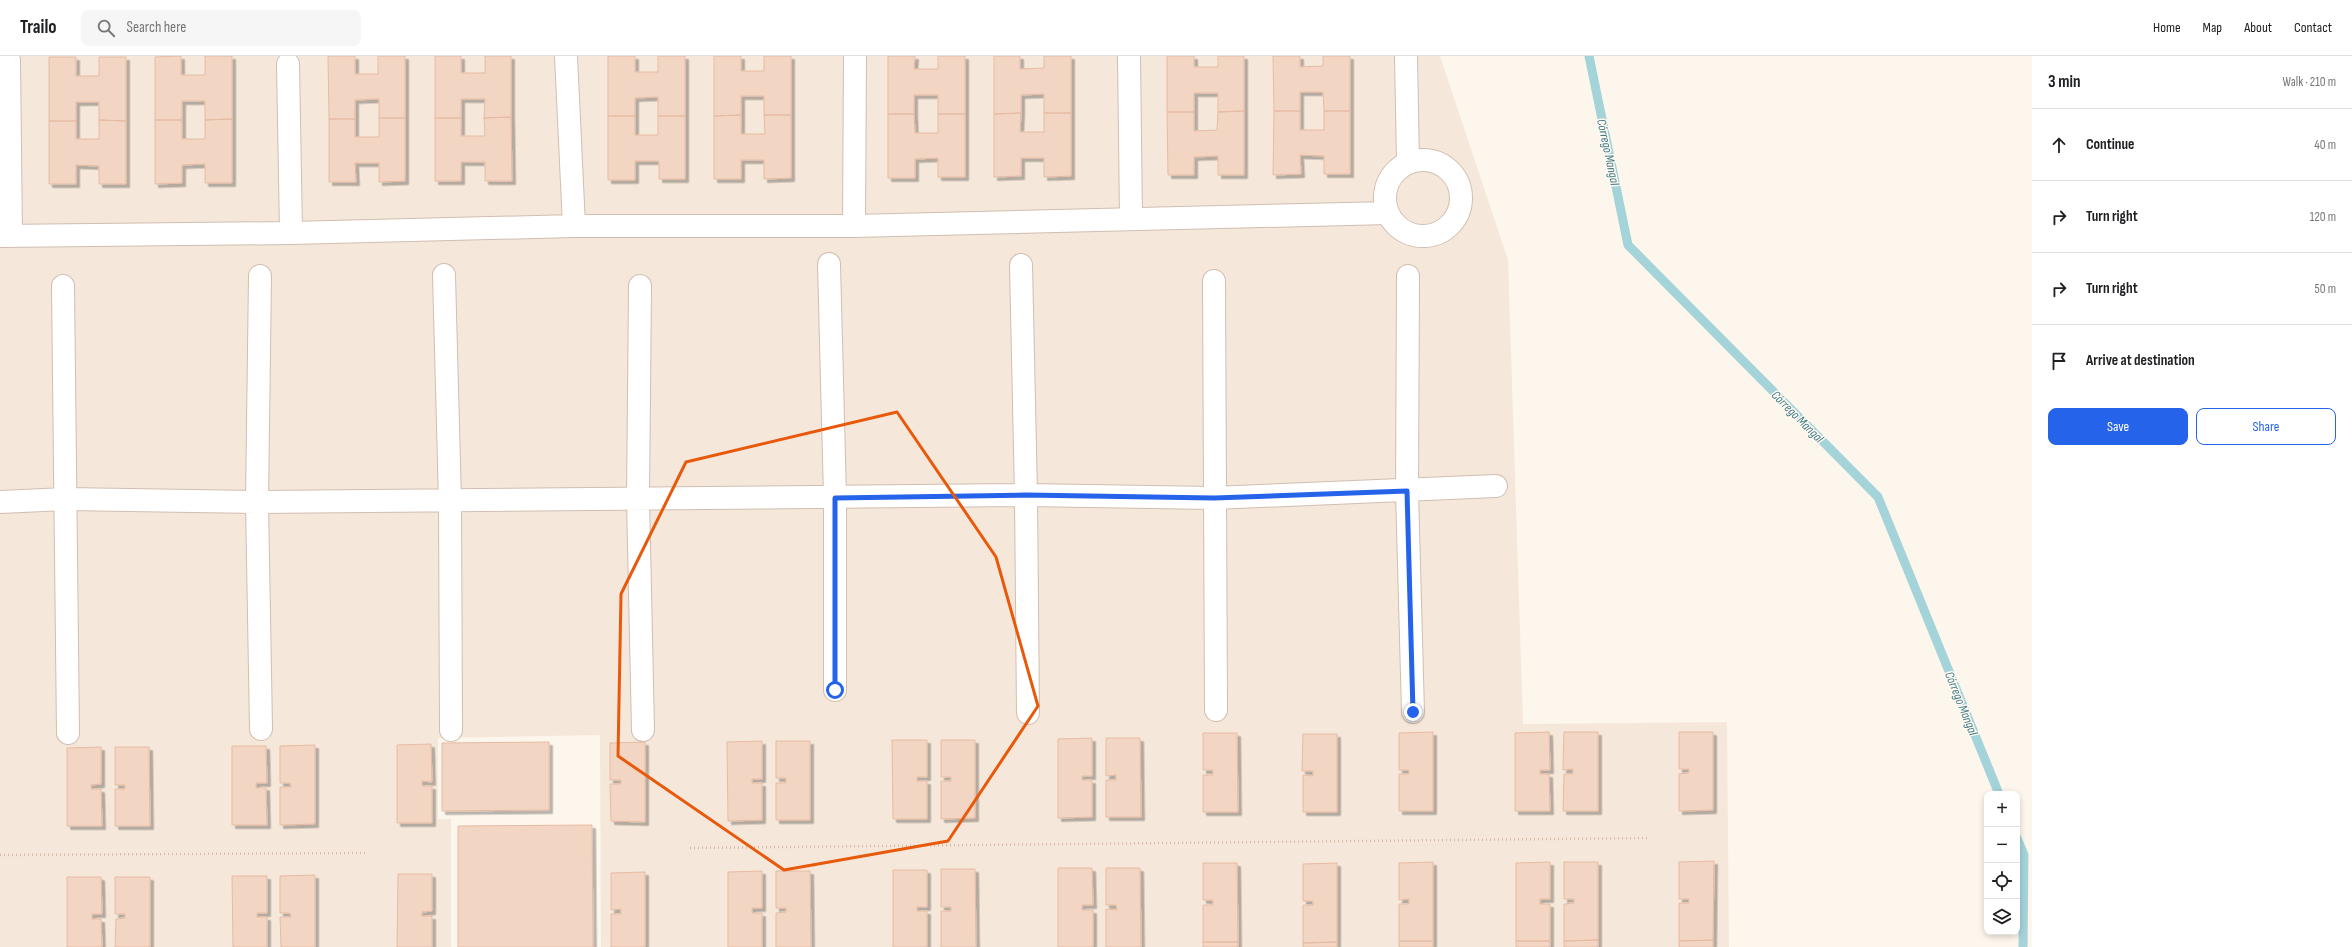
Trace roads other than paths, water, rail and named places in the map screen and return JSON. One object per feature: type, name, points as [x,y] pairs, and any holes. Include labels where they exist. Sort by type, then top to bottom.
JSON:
[{"type":"street","points":[[566,56],[574,226]]},
{"type":"street","points":[[854,56],[854,226]]},
{"type":"street","points":[[1129,56],[1131,219]]},
{"type":"street","points":[[1406,56],[1408,163]]},
{"type":"street","points":[[9,60],[6,236],[291,233],[574,226],[854,226],[1388,213]]},
{"type":"street","points":[[288,64],[291,233]]},
{"type":"street","points":[[1420,160],[1432,160],[1443,164],[1452,172],[1459,182],[1462,194],[1460,208],[1455,220],[1445,229],[1433,235],[1420,236],[1407,233],[1396,225],[1388,213],[1385,202],[1390,178],[1398,169],[1408,163],[1420,160]]},
{"type":"street","points":[[829,264],[835,498],[835,690]]},
{"type":"street","points":[[1021,264],[1026,495],[1028,713]]},
{"type":"street","points":[[444,275],[450,501],[451,730]]},
{"type":"street","points":[[260,276],[258,502],[261,729]]},
{"type":"street","points":[[1408,276],[1407,491],[1413,712]]},
{"type":"street","points":[[1214,281],[1216,710]]},
{"type":"street","points":[[63,286],[68,732]]},
{"type":"street","points":[[640,286],[638,499],[643,730]]},
{"type":"street","points":[[0,502],[65,499],[258,502],[835,498],[1026,495],[1214,498],[1407,491],[1496,486]]},
{"type":"waterway","name":"Córrego Mangal","points":[[1589,56],[1628,245],[1878,497],[1998,791]]},
{"type":"waterway","name":"Córrego Mangal","points":[[2020,845],[2024,855],[2023,947]]}]
